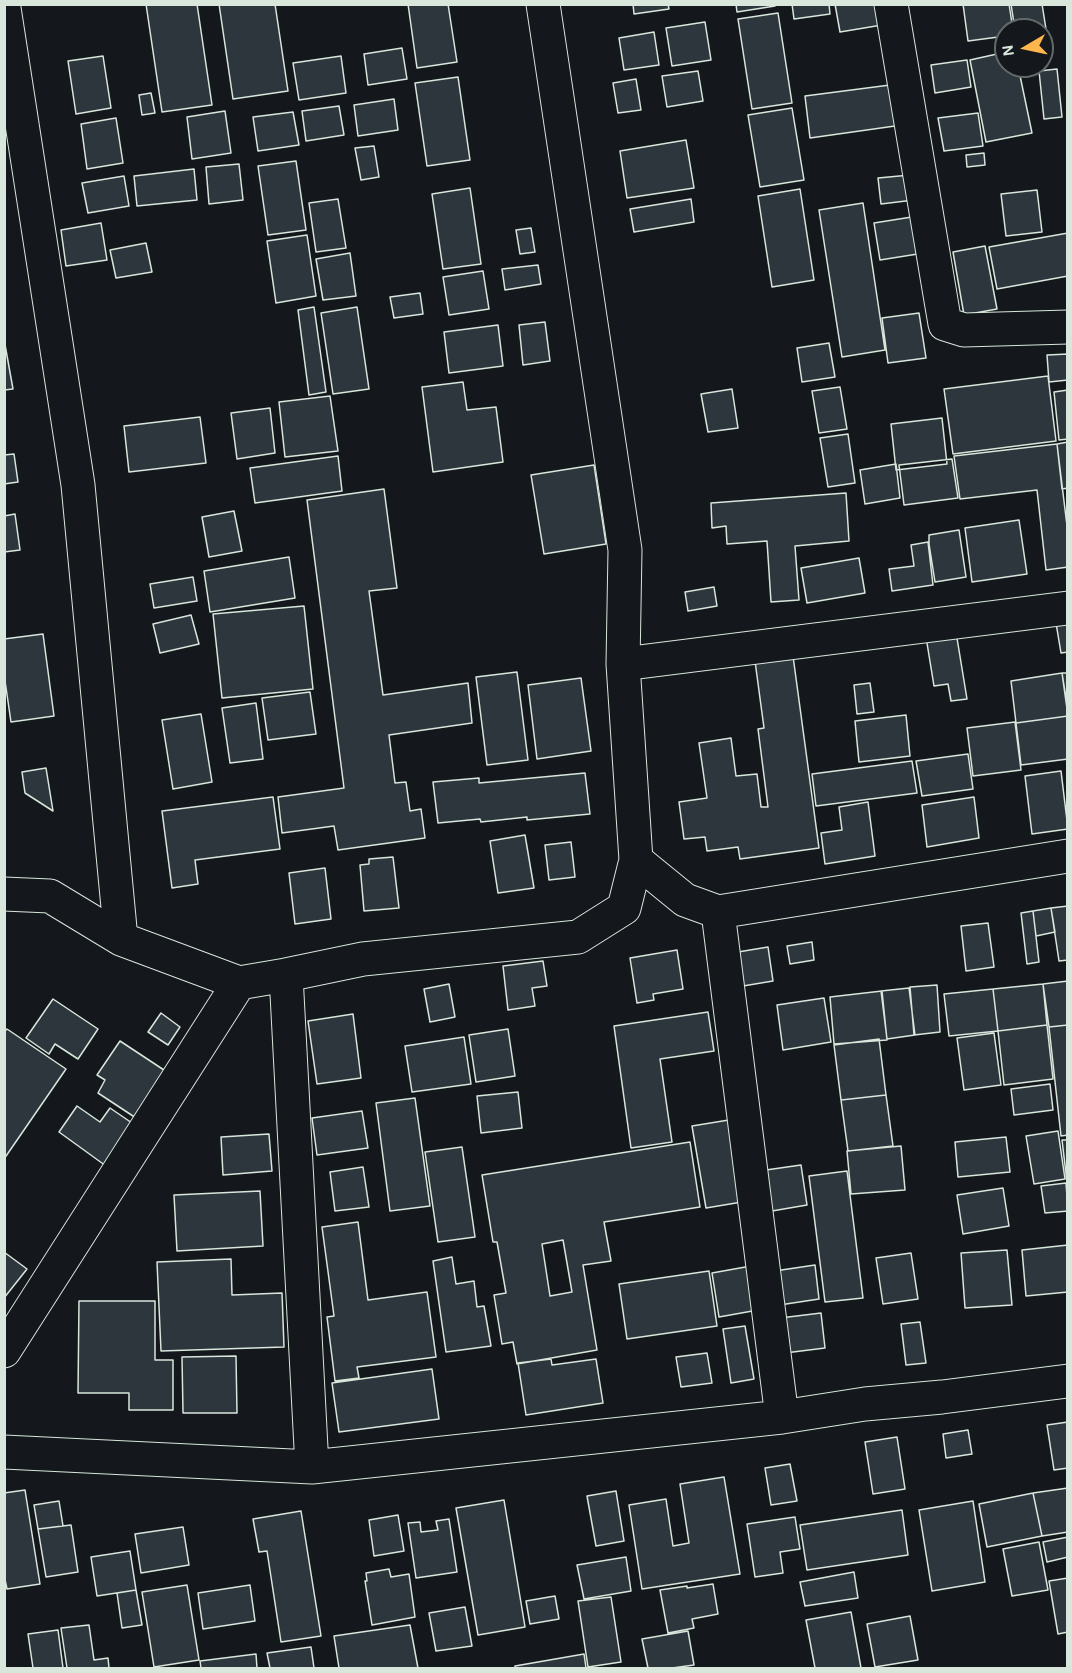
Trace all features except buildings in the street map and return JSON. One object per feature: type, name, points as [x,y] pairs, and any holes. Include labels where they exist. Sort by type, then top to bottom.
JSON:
[{"type":"street","points":[[4,894],[50,896],[121,939],[239,983],[363,959],[578,937],[624,908],[636,860],[623,664],[625,550],[543,4]]},
{"type":"street","points":[[891,4],[945,324],[964,330],[1068,327]]},
{"type":"street","points":[[4,8],[78,485],[121,939]]},
{"type":"street","points":[[623,664],[1068,608]]},
{"type":"street","points":[[636,860],[685,900],[718,912],[1068,856]]},
{"type":"street","points":[[718,912],[782,1417]]},
{"type":"street","points":[[286,975],[312,1467]]},
{"type":"street","points":[[4,1351],[239,983]]},
{"type":"street","points":[[4,1452],[312,1467],[782,1417],[865,1404],[1068,1381]]}]
